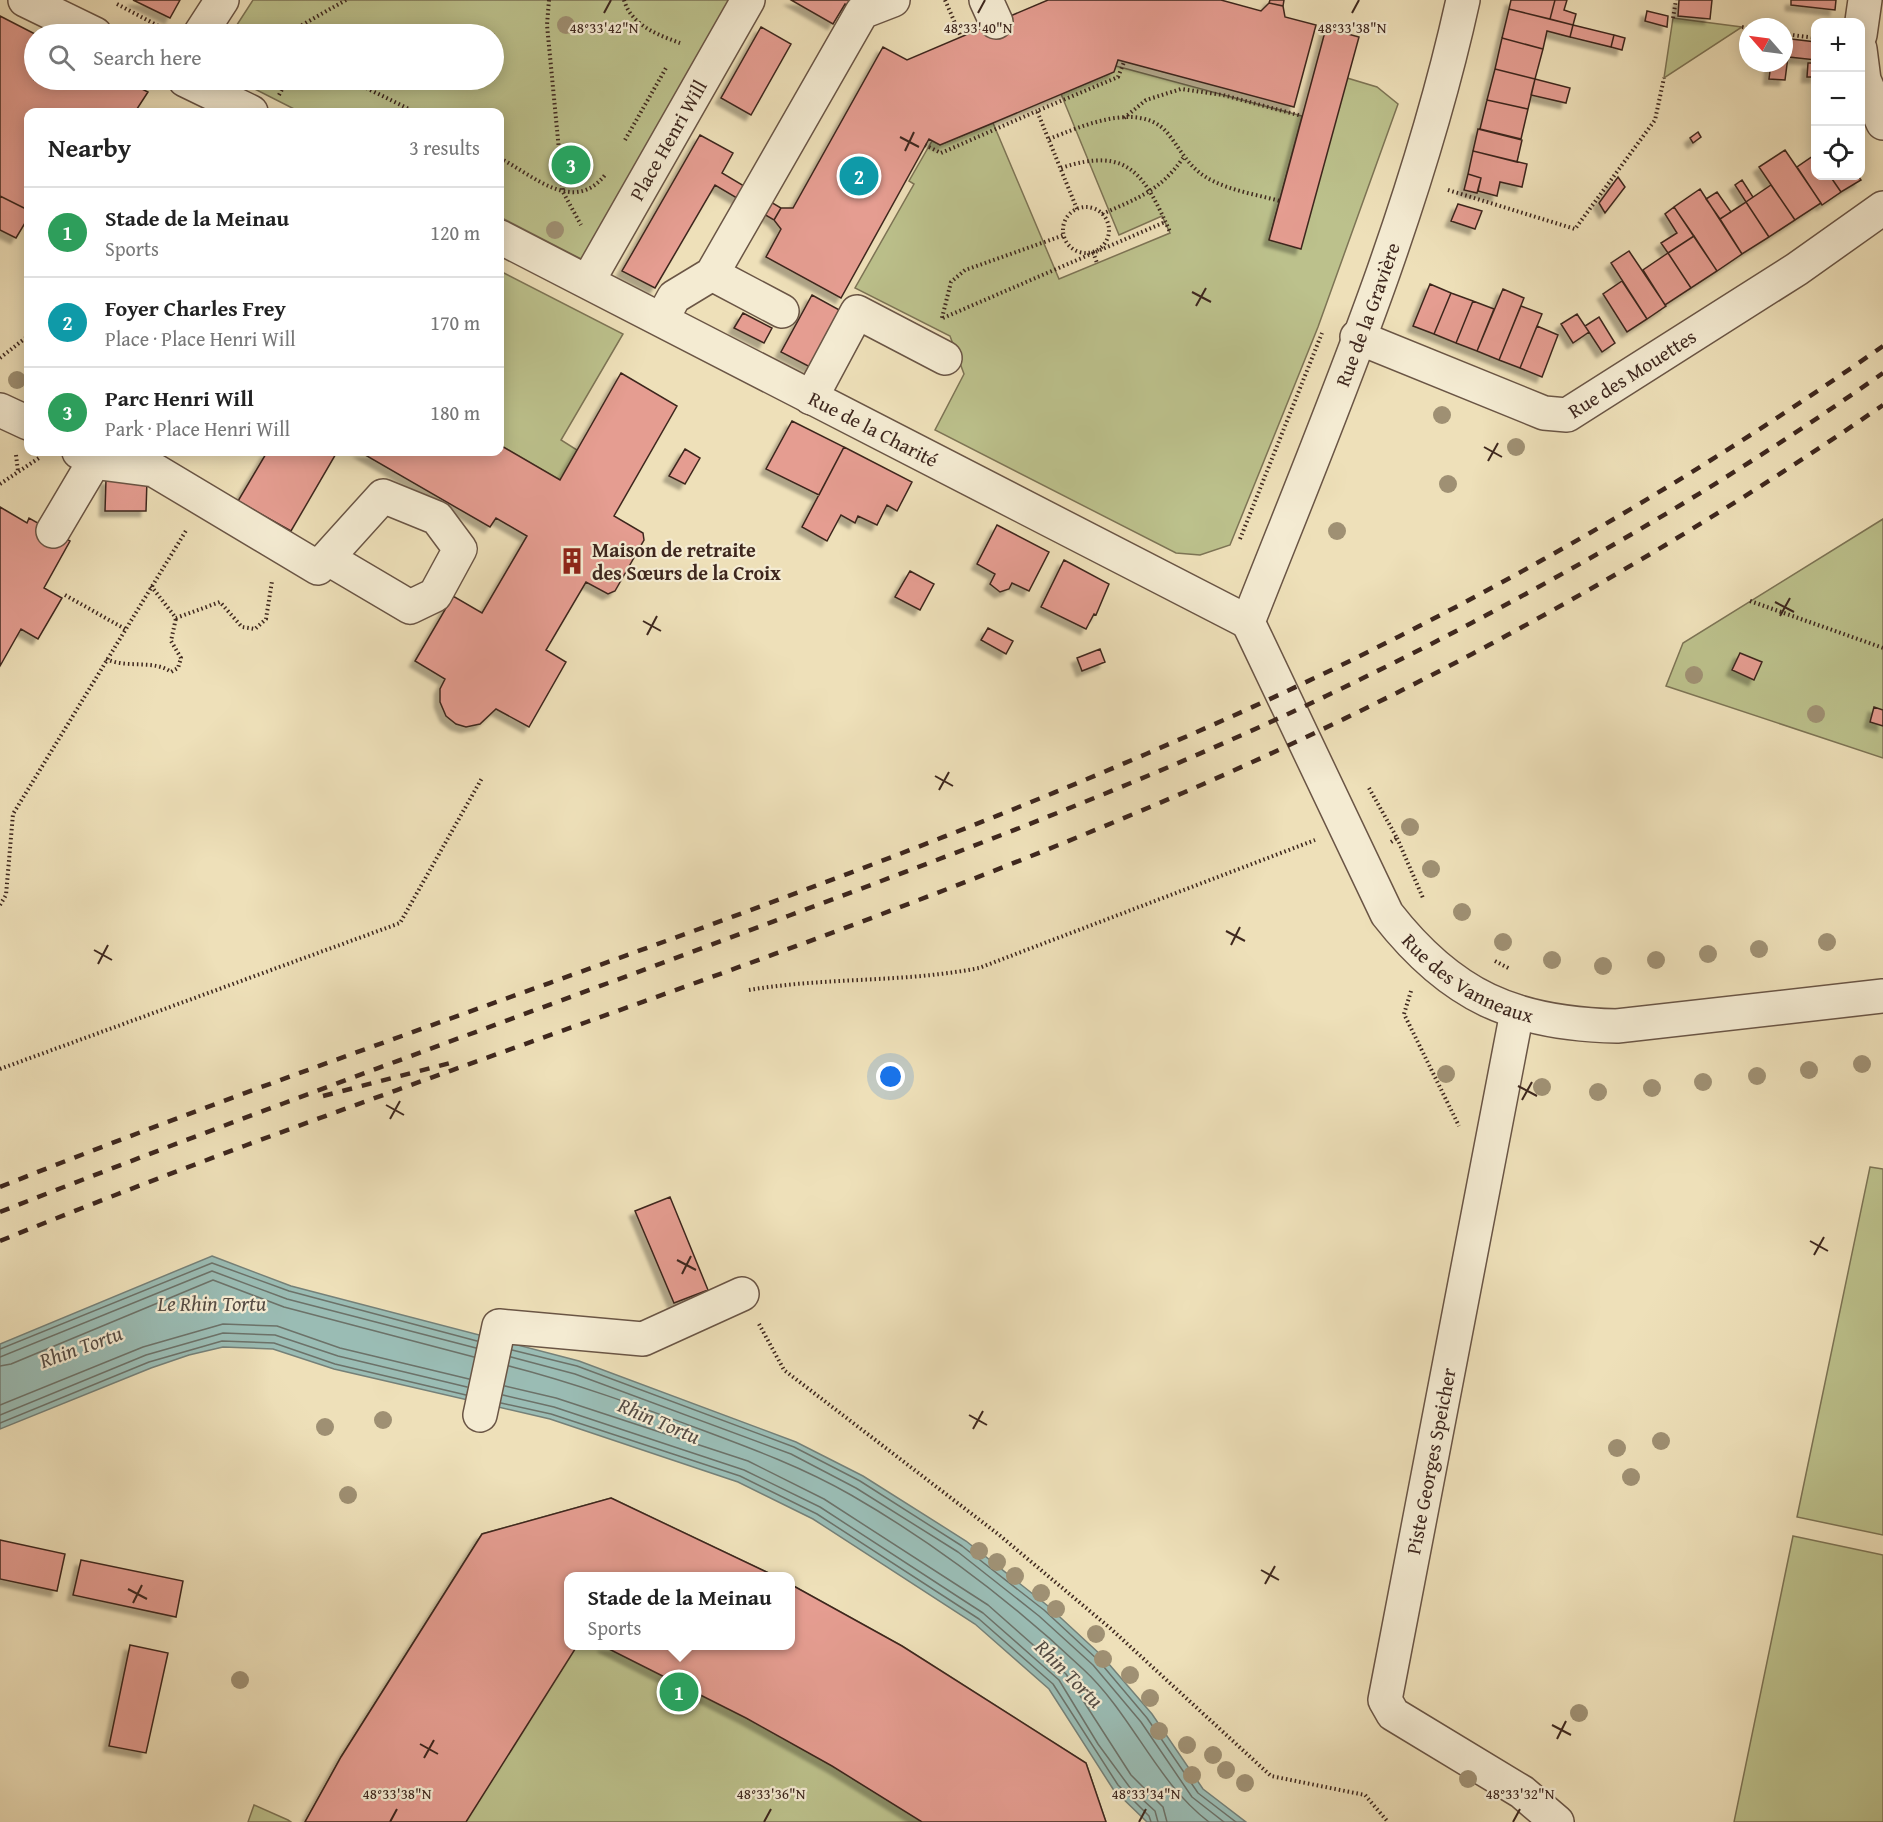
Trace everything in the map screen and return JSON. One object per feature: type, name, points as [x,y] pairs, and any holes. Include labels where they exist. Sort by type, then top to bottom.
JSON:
[{"type":"street","points":[[26,0],[75,24]]},
{"type":"street","points":[[206,24],[222,0]]},
{"type":"street","name":"Place Henri Will","points":[[588,281],[748,0]]},
{"type":"street","points":[[662,319],[674,297],[712,274],[862,12],[893,0]]},
{"type":"street","name":"Rue de la Gravière","points":[[1248,622],[1357,337],[1423,154],[1444,86],[1463,0]]},
{"type":"street","points":[[1862,18],[1865,0]]},
{"type":"street","points":[[1863,72],[1864,80],[1883,123]]},
{"type":"street","points":[[206,90],[243,108]]},
{"type":"street","name":"Rue des Mouettes","points":[[1357,337],[1544,413],[1567,415],[1797,269],[1883,208]]},
{"type":"street","name":"Rue de la Charité","points":[[504,239],[1248,622]]},
{"type":"street","points":[[712,274],[783,311]]},
{"type":"street","points":[[811,398],[857,312],[945,358]]},
{"type":"street","points":[[0,410],[24,421]]},
{"type":"street","points":[[53,531],[87,456],[154,470],[318,568],[327,558]]},
{"type":"street","name":"Rue des Vanneaux","points":[[1248,622],[1387,914],[1418,951],[1456,983],[1517,1012],[1554,1022],[1617,1026],[1883,996]]},
{"type":"street","name":"Piste Georges Speicher","points":[[1517,1012],[1385,1700],[1394,1714],[1522,1792],[1557,1822]]},
{"type":"street","points":[[480,1415],[499,1326],[643,1339],[742,1294]]},
{"type":"path","points":[[108,0],[155,24]]},
{"type":"path","points":[[304,24],[346,0]]},
{"type":"path","points":[[549,0],[547,25],[563,192]]},
{"type":"path","points":[[624,0],[626,7],[644,27],[680,43]]},
{"type":"path","points":[[1673,18],[1676,0]]},
{"type":"path","points":[[1793,35],[1811,37]]},
{"type":"path","points":[[676,50],[687,37]]},
{"type":"path","points":[[925,145],[941,153],[1118,77],[1124,62]]},
{"type":"path","points":[[624,142],[667,65]]},
{"type":"path","points":[[1443,189],[1575,229],[1655,120],[1664,78]]},
{"type":"path","points":[[1124,118],[1146,100],[1181,89],[1223,95],[1302,116]]},
{"type":"path","points":[[370,90],[407,108]]},
{"type":"path","points":[[1037,111],[1077,209]]},
{"type":"path","points":[[1049,140],[1092,123],[1139,116],[1156,121],[1169,134],[1183,158],[1212,181],[1280,201]]},
{"type":"path","points":[[1102,214],[1152,192],[1170,177],[1183,158]]},
{"type":"path","points":[[504,160],[563,192],[576,194],[595,188],[608,171]]},
{"type":"path","points":[[1061,168],[1085,160],[1111,161],[1133,169],[1152,192],[1170,232]]},
{"type":"path","points":[[1064,234],[965,270],[951,282],[941,319],[1093,252],[1100,249],[1108,236],[1107,220],[1090,207],[1077,209],[1066,220],[1064,234],[1072,248],[1078,252],[1093,252],[1165,222]]},
{"type":"path","points":[[1093,252],[1097,263]]},
{"type":"path","points":[[0,358],[24,339]]},
{"type":"path","points":[[0,484],[42,456]]},
{"type":"path","points":[[0,905],[6,896],[13,814],[205,500]]},
{"type":"path","points":[[176,618],[198,612],[220,602],[242,627],[255,629],[266,619],[277,544]]},
{"type":"path","points":[[151,586],[176,618]]},
{"type":"path","points":[[64,595],[125,629]]},
{"type":"path","points":[[1750,601],[1883,648]]},
{"type":"path","points":[[106,659],[125,665],[158,664],[171,672],[178,668],[181,658],[171,640],[176,618]]},
{"type":"path","points":[[0,1069],[400,923],[482,778]]},
{"type":"path","points":[[1366,783],[1396,838],[1413,879],[1428,907]]},
{"type":"path","points":[[749,990],[789,984],[947,974],[979,968],[1353,843],[1396,838]]},
{"type":"path","points":[[1488,957],[1513,970]]},
{"type":"path","points":[[1411,991],[1404,1014],[1485,1179]]},
{"type":"path","points":[[742,1294],[784,1370],[1024,1556],[1110,1628],[1271,1776],[1365,1795],[1388,1822]]},
{"type":"green space","points":[[253,0],[737,0],[587,262],[504,219],[504,108],[292,108],[257,90],[504,90],[504,24],[237,24]]},
{"type":"green space","points":[[1673,18],[1739,27],[1739,29],[1664,78]]},
{"type":"green space","points":[[1116,66],[1302,116],[1269,240],[1347,78],[1377,87],[1398,104],[1318,327],[1230,545],[1200,555],[1176,553],[935,430],[964,374],[950,336],[855,288],[914,184],[909,181],[932,141],[940,145],[993,123],[1059,279],[1170,233],[1162,216],[1119,235],[1061,94],[1113,72]]},
{"type":"green space","points":[[504,273],[623,334],[561,440],[577,450],[560,480],[504,447]]},
{"type":"green space","points":[[1883,519],[1883,758],[1666,686],[1683,643]]},
{"type":"green space","points":[[1870,1167],[1883,1169],[1883,1535],[1797,1517]]},
{"type":"green space","points":[[611,1498],[767,1572],[564,1572],[564,1650],[795,1650],[795,1587],[902,1646],[1086,1763],[1106,1822],[305,1822],[341,1757],[482,1534]]},
{"type":"green space","points":[[1793,1536],[1883,1555],[1883,1822],[1734,1822]]},
{"type":"green space","points":[[254,1805],[288,1820],[291,1822],[248,1822]]},
{"type":"water","name":"Le Rhin Tortu","points":[[212,1256],[291,1286],[579,1361],[796,1442],[863,1476],[966,1541],[1048,1606],[1102,1656],[1152,1714],[1203,1789],[1246,1822],[1147,1822],[1113,1789],[1049,1689],[975,1624],[813,1519],[738,1482],[550,1419],[334,1369],[273,1349],[223,1347],[189,1355],[151,1368],[0,1429],[0,1344]]},
{"type":"building","points":[[133,0],[180,0],[170,18]]},
{"type":"building","points":[[791,0],[857,0],[852,8],[845,4],[833,24]]},
{"type":"building","points":[[1048,0],[1221,0],[1261,11],[1269,3],[1283,6],[1285,17],[1316,25],[1294,107],[1118,60],[1114,72],[993,123],[940,145],[929,139],[841,298],[766,257],[781,229],[774,220],[781,208],[793,208],[883,47],[907,60]]},
{"type":"building","points":[[1270,0],[1284,0],[1283,6],[1269,3]]},
{"type":"building","points":[[1511,0],[1555,0],[1550,19],[1509,9]]},
{"type":"building","points":[[1555,0],[1567,0],[1564,10],[1576,14],[1573,25],[1550,19]]},
{"type":"building","points":[[1679,0],[1712,0],[1710,19],[1678,16]]},
{"type":"building","points":[[1791,0],[1836,0],[1835,10],[1791,5]]},
{"type":"building","points":[[1509,9],[1573,25],[1570,37],[1547,31],[1543,49],[1502,38]]},
{"type":"building","points":[[1647,11],[1668,16],[1667,27],[1645,21]]},
{"type":"building","points":[[0,16],[24,28],[24,90],[144,90],[148,92],[138,108],[24,108],[24,208],[0,196]]},
{"type":"building","points":[[1573,25],[1614,35],[1611,47],[1570,37]]},
{"type":"building","points":[[761,27],[791,44],[751,115],[721,98]]},
{"type":"building","points":[[1326,28],[1359,37],[1301,249],[1269,240]]},
{"type":"building","points":[[1614,35],[1625,38],[1622,50],[1611,47]]},
{"type":"building","points":[[1502,38],[1543,49],[1535,79],[1495,69]]},
{"type":"building","points":[[1793,39],[1811,41],[1811,59],[1793,57]]},
{"type":"building","points":[[1808,63],[1811,63],[1811,77],[1807,77]]},
{"type":"building","points":[[1495,69],[1535,79],[1528,109],[1487,100]]},
{"type":"building","points":[[1770,72],[1786,72],[1785,80],[1769,79]]},
{"type":"building","points":[[1535,79],[1570,88],[1566,103],[1531,95]]},
{"type":"building","points":[[1487,100],[1528,109],[1521,139],[1480,129]]},
{"type":"building","points":[[1478,129],[1522,140],[1517,162],[1473,151]]},
{"type":"building","points":[[1698,132],[1701,137],[1693,143],[1690,138]]},
{"type":"building","points":[[700,135],[733,153],[722,173],[781,208],[774,220],[715,185],[655,288],[622,271]]},
{"type":"building","points":[[1785,150],[1821,203],[1795,220],[1759,167]]},
{"type":"building","points":[[1473,151],[1527,164],[1522,187],[1500,182],[1497,196],[1478,191],[1481,178],[1468,174]]},
{"type":"building","points":[[1811,157],[1811,180],[1833,180],[1841,192],[1822,205],[1797,167]]},
{"type":"building","points":[[1468,174],[1481,178],[1477,193],[1464,190]]},
{"type":"building","points":[[1618,177],[1625,187],[1605,213],[1599,203]]},
{"type":"building","points":[[1742,180],[1753,197],[1746,202],[1735,185]]},
{"type":"building","points":[[1833,180],[1861,180],[1841,192]]},
{"type":"building","points":[[1771,185],[1795,220],[1769,237],[1746,202]]},
{"type":"building","points":[[1700,189],[1742,254],[1717,271],[1674,207]]},
{"type":"building","points":[[1717,192],[1731,212],[1720,219],[1706,199]]},
{"type":"building","points":[[0,196],[24,208],[24,225],[16,238],[0,230]]},
{"type":"building","points":[[1746,202],[1769,237],[1742,254],[1720,219]]},
{"type":"building","points":[[1458,204],[1482,211],[1475,229],[1451,221]]},
{"type":"building","points":[[1674,207],[1694,236],[1668,253],[1661,243],[1677,233],[1665,214]]},
{"type":"building","points":[[1694,236],[1717,271],[1691,288],[1668,253]]},
{"type":"building","points":[[1629,251],[1666,306],[1647,319],[1611,263]]},
{"type":"building","points":[[1668,253],[1691,288],[1665,305],[1643,270]]},
{"type":"building","points":[[1622,281],[1647,319],[1627,332],[1603,294]]},
{"type":"building","points":[[1430,284],[1451,293],[1434,334],[1413,326]]},
{"type":"building","points":[[1503,289],[1524,298],[1499,360],[1477,351]]},
{"type":"building","points":[[1451,293],[1473,301],[1456,343],[1434,334]]},
{"type":"building","points":[[812,295],[843,312],[812,368],[781,352]]},
{"type":"building","points":[[1473,301],[1494,309],[1477,351],[1456,343]]},
{"type":"building","points":[[1521,306],[1542,314],[1520,368],[1499,360]]},
{"type":"building","points":[[743,313],[772,328],[764,343],[734,328]]},
{"type":"building","points":[[1577,314],[1589,332],[1573,343],[1561,324]]},
{"type":"building","points":[[1599,317],[1615,343],[1602,352],[1585,326]]},
{"type":"building","points":[[1537,326],[1558,335],[1542,377],[1520,368]]},
{"type":"building","name":"Maison de retraite des Sœurs de la Croix","points":[[621,373],[677,406],[614,516],[643,533],[644,540],[615,591],[608,594],[586,582],[546,650],[566,662],[529,727],[496,709],[480,724],[466,727],[456,724],[446,716],[440,702],[440,689],[445,679],[415,661],[453,596],[482,613],[527,536],[496,518],[490,527],[367,456],[504,456],[504,447],[560,480]]},
{"type":"building","points":[[792,421],[844,447],[819,495],[766,469]]},
{"type":"building","points":[[844,447],[912,482],[897,511],[887,505],[877,525],[858,516],[855,523],[841,515],[827,541],[802,527]]},
{"type":"building","points":[[685,449],[700,458],[685,484],[669,476]]},
{"type":"building","points":[[265,456],[335,456],[291,531],[238,501]]},
{"type":"building","points":[[106,479],[147,480],[146,511],[105,511]]},
{"type":"building","points":[[0,507],[27,523],[29,518],[70,541],[44,588],[62,598],[38,639],[21,629],[0,666]]},
{"type":"building","points":[[997,525],[1049,552],[1029,591],[1012,583],[1009,589],[1000,592],[990,584],[995,574],[977,564]]},
{"type":"building","points":[[1064,560],[1109,584],[1096,615],[1094,614],[1086,629],[1041,607]]},
{"type":"building","points":[[910,571],[934,584],[920,610],[895,597]]},
{"type":"building","points":[[988,628],[1013,641],[1006,654],[981,640]]},
{"type":"building","points":[[1100,649],[1105,662],[1082,671],[1077,658]]},
{"type":"building","points":[[1740,653],[1762,662],[1754,680],[1732,670]]},
{"type":"building","points":[[1874,707],[1883,710],[1883,726],[1870,722]]},
{"type":"building","points":[[670,1197],[708,1290],[674,1303],[635,1211]]},
{"type":"building","points":[[611,1498],[767,1572],[564,1572],[564,1650],[574,1650],[466,1822],[305,1822],[341,1757],[482,1534]]},
{"type":"building","points":[[0,1540],[65,1554],[57,1591],[0,1579]]},
{"type":"building","points":[[81,1560],[183,1581],[176,1617],[73,1595]]},
{"type":"building","points":[[795,1587],[902,1646],[1086,1763],[1106,1822],[922,1822],[832,1766],[746,1718],[611,1650],[795,1650]]},
{"type":"building","points":[[130,1645],[168,1653],[146,1753],[109,1746]]},
{"type":"railway","points":[[0,1187],[294,1075],[885,860],[1031,802],[1269,700],[1360,656],[1540,562],[1714,458],[1883,346]]},
{"type":"railway","points":[[0,1212],[196,1136],[992,839],[1127,785],[1260,727],[1470,624],[1612,546],[1749,462],[1883,373]]},
{"type":"railway","points":[[0,1241],[296,1127],[891,911],[1185,792],[1366,708],[1543,615],[1716,514],[1883,405]]},
{"type":"railway","points":[[323,1096],[450,1063]]},
{"type":"place","name":"Parc Henri Will","points":[[571,165]]},
{"type":"place","name":"Foyer Charles Frey","points":[[859,176]]},
{"type":"place","name":"Maison de retraite des Sœurs de la Croix","points":[[572,561]]},
{"type":"place","name":"Stade de la Meinau","points":[[679,1692]]},
{"type":"water label","name":"Rhin Tortu","points":[[81,1347]]},
{"type":"water label","name":"Rhin Tortu","points":[[659,1421]]},
{"type":"water label","name":"Rhin Tortu","points":[[1069,1674]]}]
